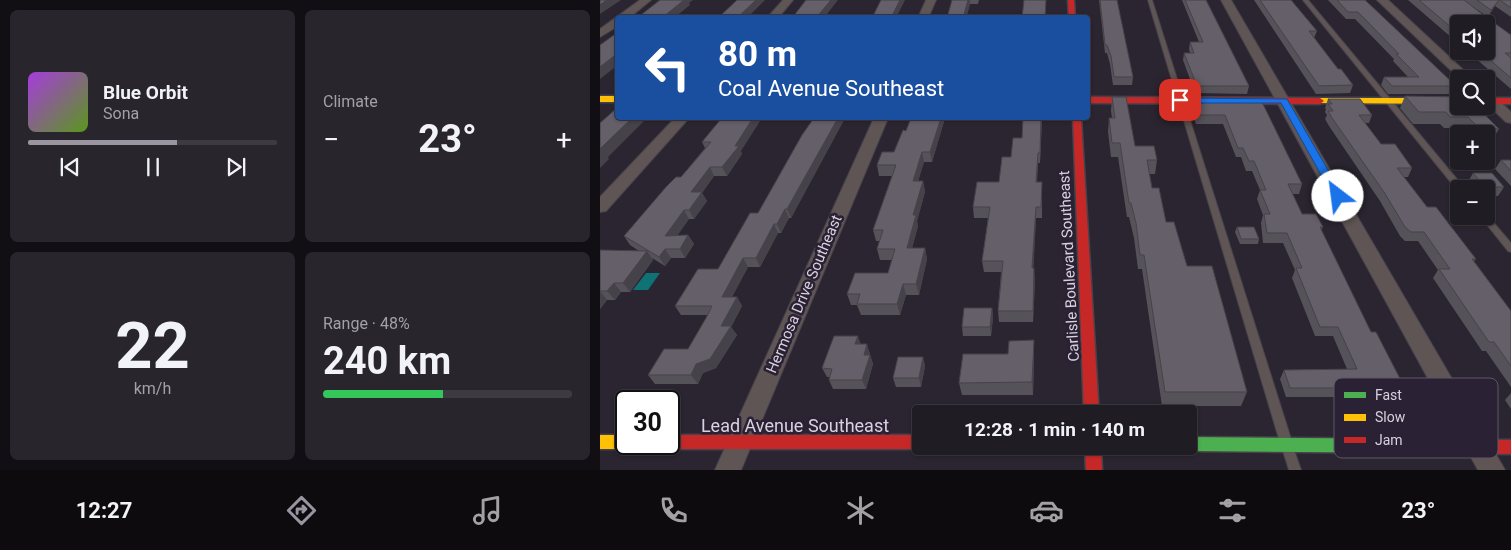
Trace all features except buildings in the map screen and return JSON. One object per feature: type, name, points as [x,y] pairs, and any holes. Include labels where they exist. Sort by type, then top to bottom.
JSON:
[{"type":"main road","points":[[1071,0],[1072,15]]},
{"type":"main road","points":[[600,99],[615,99]]},
{"type":"main road","points":[[1090,100],[1450,101]]},
{"type":"main road","points":[[1495,100],[1511,101]]},
{"type":"main road","name":"Carlisle Boulevard Southeast","points":[[1077,120],[1092,405]]},
{"type":"main road","points":[[600,442],[615,442]]},
{"type":"main road","name":"Lead Avenue Southeast","points":[[680,442],[912,442]]},
{"type":"main road","points":[[1197,444],[1334,445]]},
{"type":"main road","points":[[1498,447],[1511,447]]},
{"type":"main road","points":[[1093,455],[1094,470]]},
{"type":"street","points":[[626,15],[646,0]]},
{"type":"street","points":[[775,15],[788,0]]},
{"type":"street","points":[[924,15],[931,0]]},
{"type":"street","points":[[1226,0],[1441,378]]},
{"type":"street","points":[[1382,0],[1457,70]]},
{"type":"street","points":[[600,34],[615,23]]},
{"type":"street","points":[[1495,105],[1511,119]]},
{"type":"street","points":[[600,207],[680,120]]},
{"type":"street","name":"Hermosa Drive Southeast","points":[[728,470],[880,120]]},
{"type":"street","points":[[1486,458],[1492,470]]},
{"type":"lane","points":[[1150,0],[1295,470]]},
{"type":"lane","points":[[1306,0],[1454,180]]},
{"type":"lane","points":[[1491,225],[1511,249]]},
{"type":"water","points":[[646,273],[660,273],[648,290],[633,290]]},
{"type":"traffic: fast","points":[[1197,444],[1334,445]]},
{"type":"traffic: slow","points":[[600,99],[615,99]]},
{"type":"traffic: slow","points":[[1320,101],[1450,101]]},
{"type":"traffic: slow","points":[[600,442],[615,442]]},
{"type":"traffic: jam","points":[[1071,0],[1072,15]]},
{"type":"traffic: jam","points":[[1090,100],[1320,101]]},
{"type":"traffic: jam","points":[[1495,101],[1511,101]]},
{"type":"traffic: jam","points":[[1077,120],[1092,405]]},
{"type":"traffic: jam","points":[[680,442],[912,442]]},
{"type":"traffic: jam","points":[[1498,447],[1511,447]]},
{"type":"traffic: jam","points":[[1093,455],[1094,470]]},
{"type":"route","points":[[1180,100],[1284,100],[1338,196]]}]
